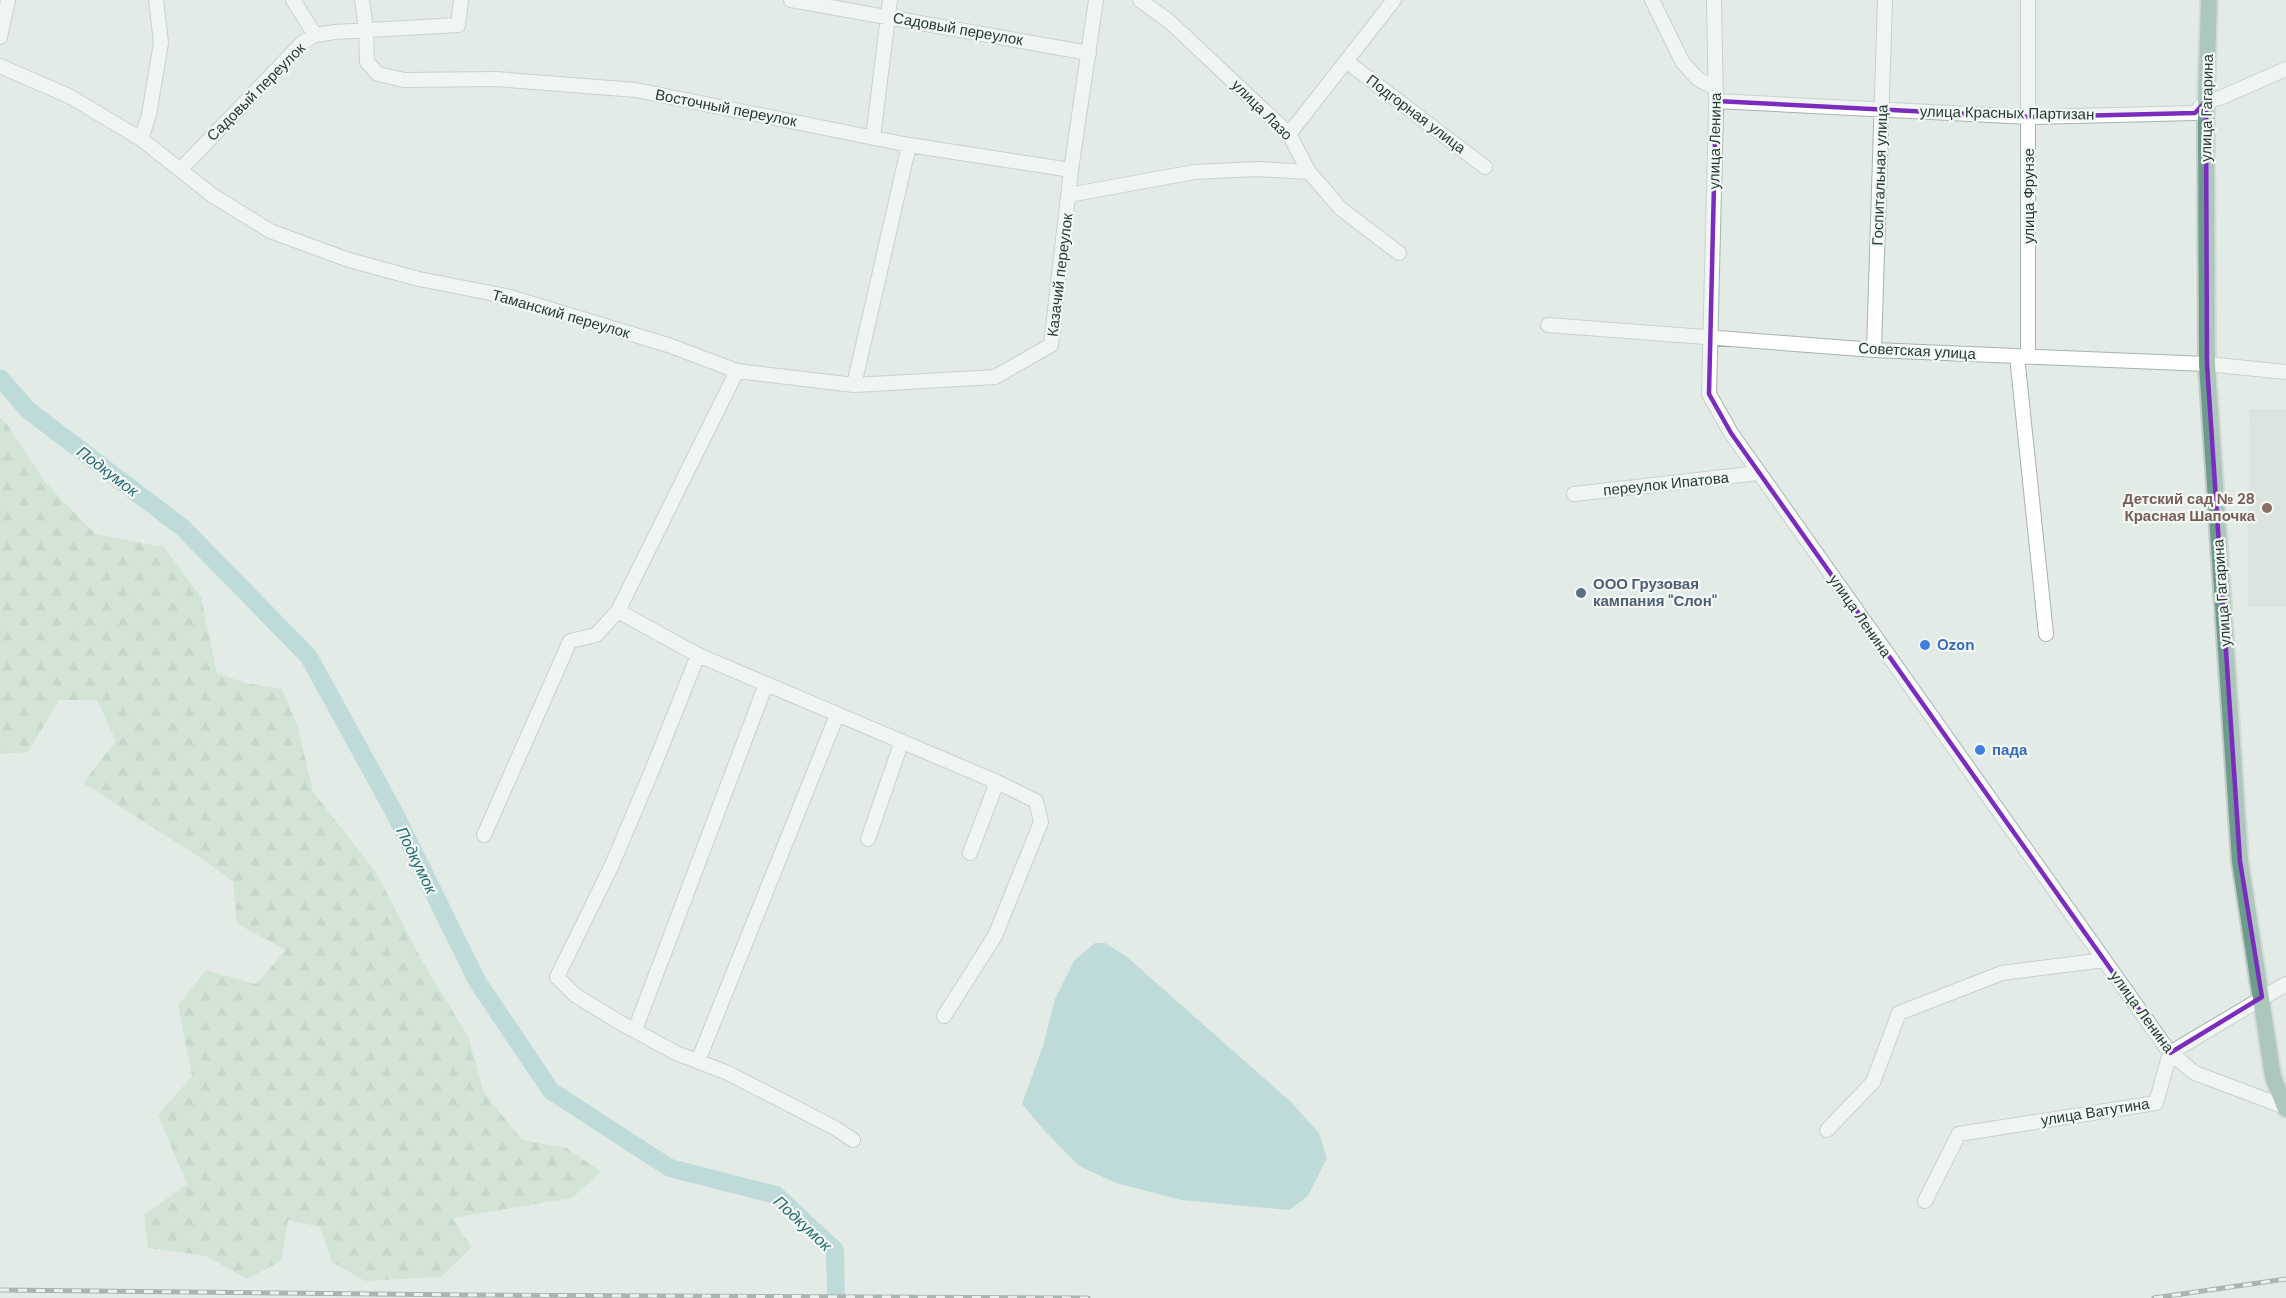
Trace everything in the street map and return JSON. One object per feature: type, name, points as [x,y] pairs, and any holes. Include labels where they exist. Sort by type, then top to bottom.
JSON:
[{"type":"main road","name":"улица Гагарина","points":[[2209,0],[2206,101],[2207,364],[2241,861],[2273,1077],[2285,1108]]},
{"type":"street","points":[[0,37],[8,0]]},
{"type":"street","points":[[141,139],[149,114],[161,43],[156,0]]},
{"type":"street","points":[[293,0],[315,35]]},
{"type":"street","points":[[362,0],[366,29]]},
{"type":"street","name":"Садовый переулок","points":[[181,169],[302,43],[315,35],[366,29],[458,25],[461,0]]},
{"type":"street","name":"Садовый переулок","points":[[791,0],[1089,53]]},
{"type":"street","points":[[873,138],[890,0]]},
{"type":"street","name":"Казачий переулок","points":[[854,385],[995,378],[1051,345],[1070,195],[1071,170],[1095,0]]},
{"type":"street","name":"улица Лазо","points":[[1140,0],[1170,22],[1290,134],[1309,172],[1341,209],[1399,253]]},
{"type":"street","points":[[1290,134],[1394,0]]},
{"type":"street","points":[[1652,0],[1683,63],[1698,80],[1716,94]]},
{"type":"street","name":"улица Ленина","points":[[1714,0],[1716,94],[1709,394],[1731,433],[2170,1053],[2195,1073],[2285,1108]]},
{"type":"street","name":"Госпитальная улица","points":[[1874,350],[1885,0]]},
{"type":"street","name":"улица Фрунзе","points":[[2028,0],[2029,117],[2023,356],[2046,634]]},
{"type":"street","name":"Восточный переулок","points":[[366,29],[367,62],[378,74],[404,80],[496,79],[636,90],[909,145],[1071,170]]},
{"type":"street","name":"Подгорная улица","points":[[1346,62],[1485,167]]},
{"type":"street","name":"Таманский переулок","points":[[0,66],[69,96],[141,139],[212,195],[270,231],[349,260],[419,279],[510,297],[671,346],[736,371],[854,385]]},
{"type":"street","name":"улица Красных Партизан","points":[[1716,94],[1882,109],[2029,117],[2195,113],[2206,101],[2220,98],[2286,69]]},
{"type":"street","points":[[854,385],[909,145]]},
{"type":"street","points":[[1070,195],[1194,172],[1257,169],[1309,172]]},
{"type":"street","name":"Советская улица","points":[[1548,325],[1874,350],[2207,364],[2286,372]]},
{"type":"street","points":[[484,835],[570,641],[596,635],[618,611],[736,371]]},
{"type":"street","name":"переулок Ипатова","points":[[1574,494],[1759,473]]},
{"type":"street","points":[[618,611],[698,655],[997,782],[1036,801],[1041,822],[995,936],[944,1016]]},
{"type":"street","points":[[698,655],[611,867],[557,977],[575,995],[634,1030],[676,1053],[728,1073],[835,1128],[852,1140]]},
{"type":"street","points":[[634,1030],[766,684]]},
{"type":"street","points":[[698,1061],[837,715]]},
{"type":"street","points":[[868,839],[902,741]]},
{"type":"street","points":[[970,853],[997,782]]},
{"type":"street","points":[[1827,1130],[1873,1082],[1899,1013],[2002,973],[2104,960]]},
{"type":"street","points":[[2170,1053],[2286,984]]},
{"type":"street","name":"улица Ватутина","points":[[1925,1201],[1959,1134],[2156,1103],[2170,1053]]},
{"type":"highlighted area","points":[[1716,101],[2029,117],[2195,113],[2206,101],[2207,364],[2240,861],[2262,997],[2170,1053],[1731,433],[1709,394]]},
{"type":"shaded area","name":"Детский сад № 28 Красная Шапочка","points":[[2249,409],[2286,409],[2286,607],[2248,607]]},
{"type":"green space","points":[[0,418],[6,423],[45,482],[95,534],[164,547],[201,597],[217,673],[245,683],[282,689],[297,724],[313,792],[376,872],[422,961],[468,1036],[484,1093],[522,1140],[567,1148],[601,1172],[572,1198],[452,1218],[472,1247],[441,1277],[365,1281],[332,1262],[320,1227],[288,1220],[281,1261],[247,1279],[206,1256],[148,1248],[144,1215],[187,1184],[158,1115],[192,1076],[178,1005],[206,970],[256,984],[286,950],[237,924],[233,881],[83,783],[116,741],[97,700],[59,700],[28,752],[0,754]]},
{"type":"water","points":[[1095,943],[1105,943],[1127,957],[1291,1102],[1319,1133],[1327,1158],[1308,1196],[1289,1210],[1181,1200],[1116,1183],[1079,1166],[1022,1104],[1043,1046],[1055,999],[1074,961]]},
{"type":"waterway","name":"Подкумок","points":[[0,378],[28,410],[183,528],[309,657],[394,812],[477,981],[551,1091],[670,1168],[776,1195],[835,1250],[836,1298]]},
{"type":"railway","points":[[2154,1298],[2286,1279]]},
{"type":"railway","points":[[0,1290],[1088,1298]]},
{"type":"place","name":"Детский сад № 28 Красная Шапочка","points":[[2267,508]]},
{"type":"place","name":"ООО Грузовая кампания \"Слон\"","points":[[1581,593]]},
{"type":"place","name":"Ozon","points":[[1925,645]]},
{"type":"place","name":"пада","points":[[1980,750]]}]
